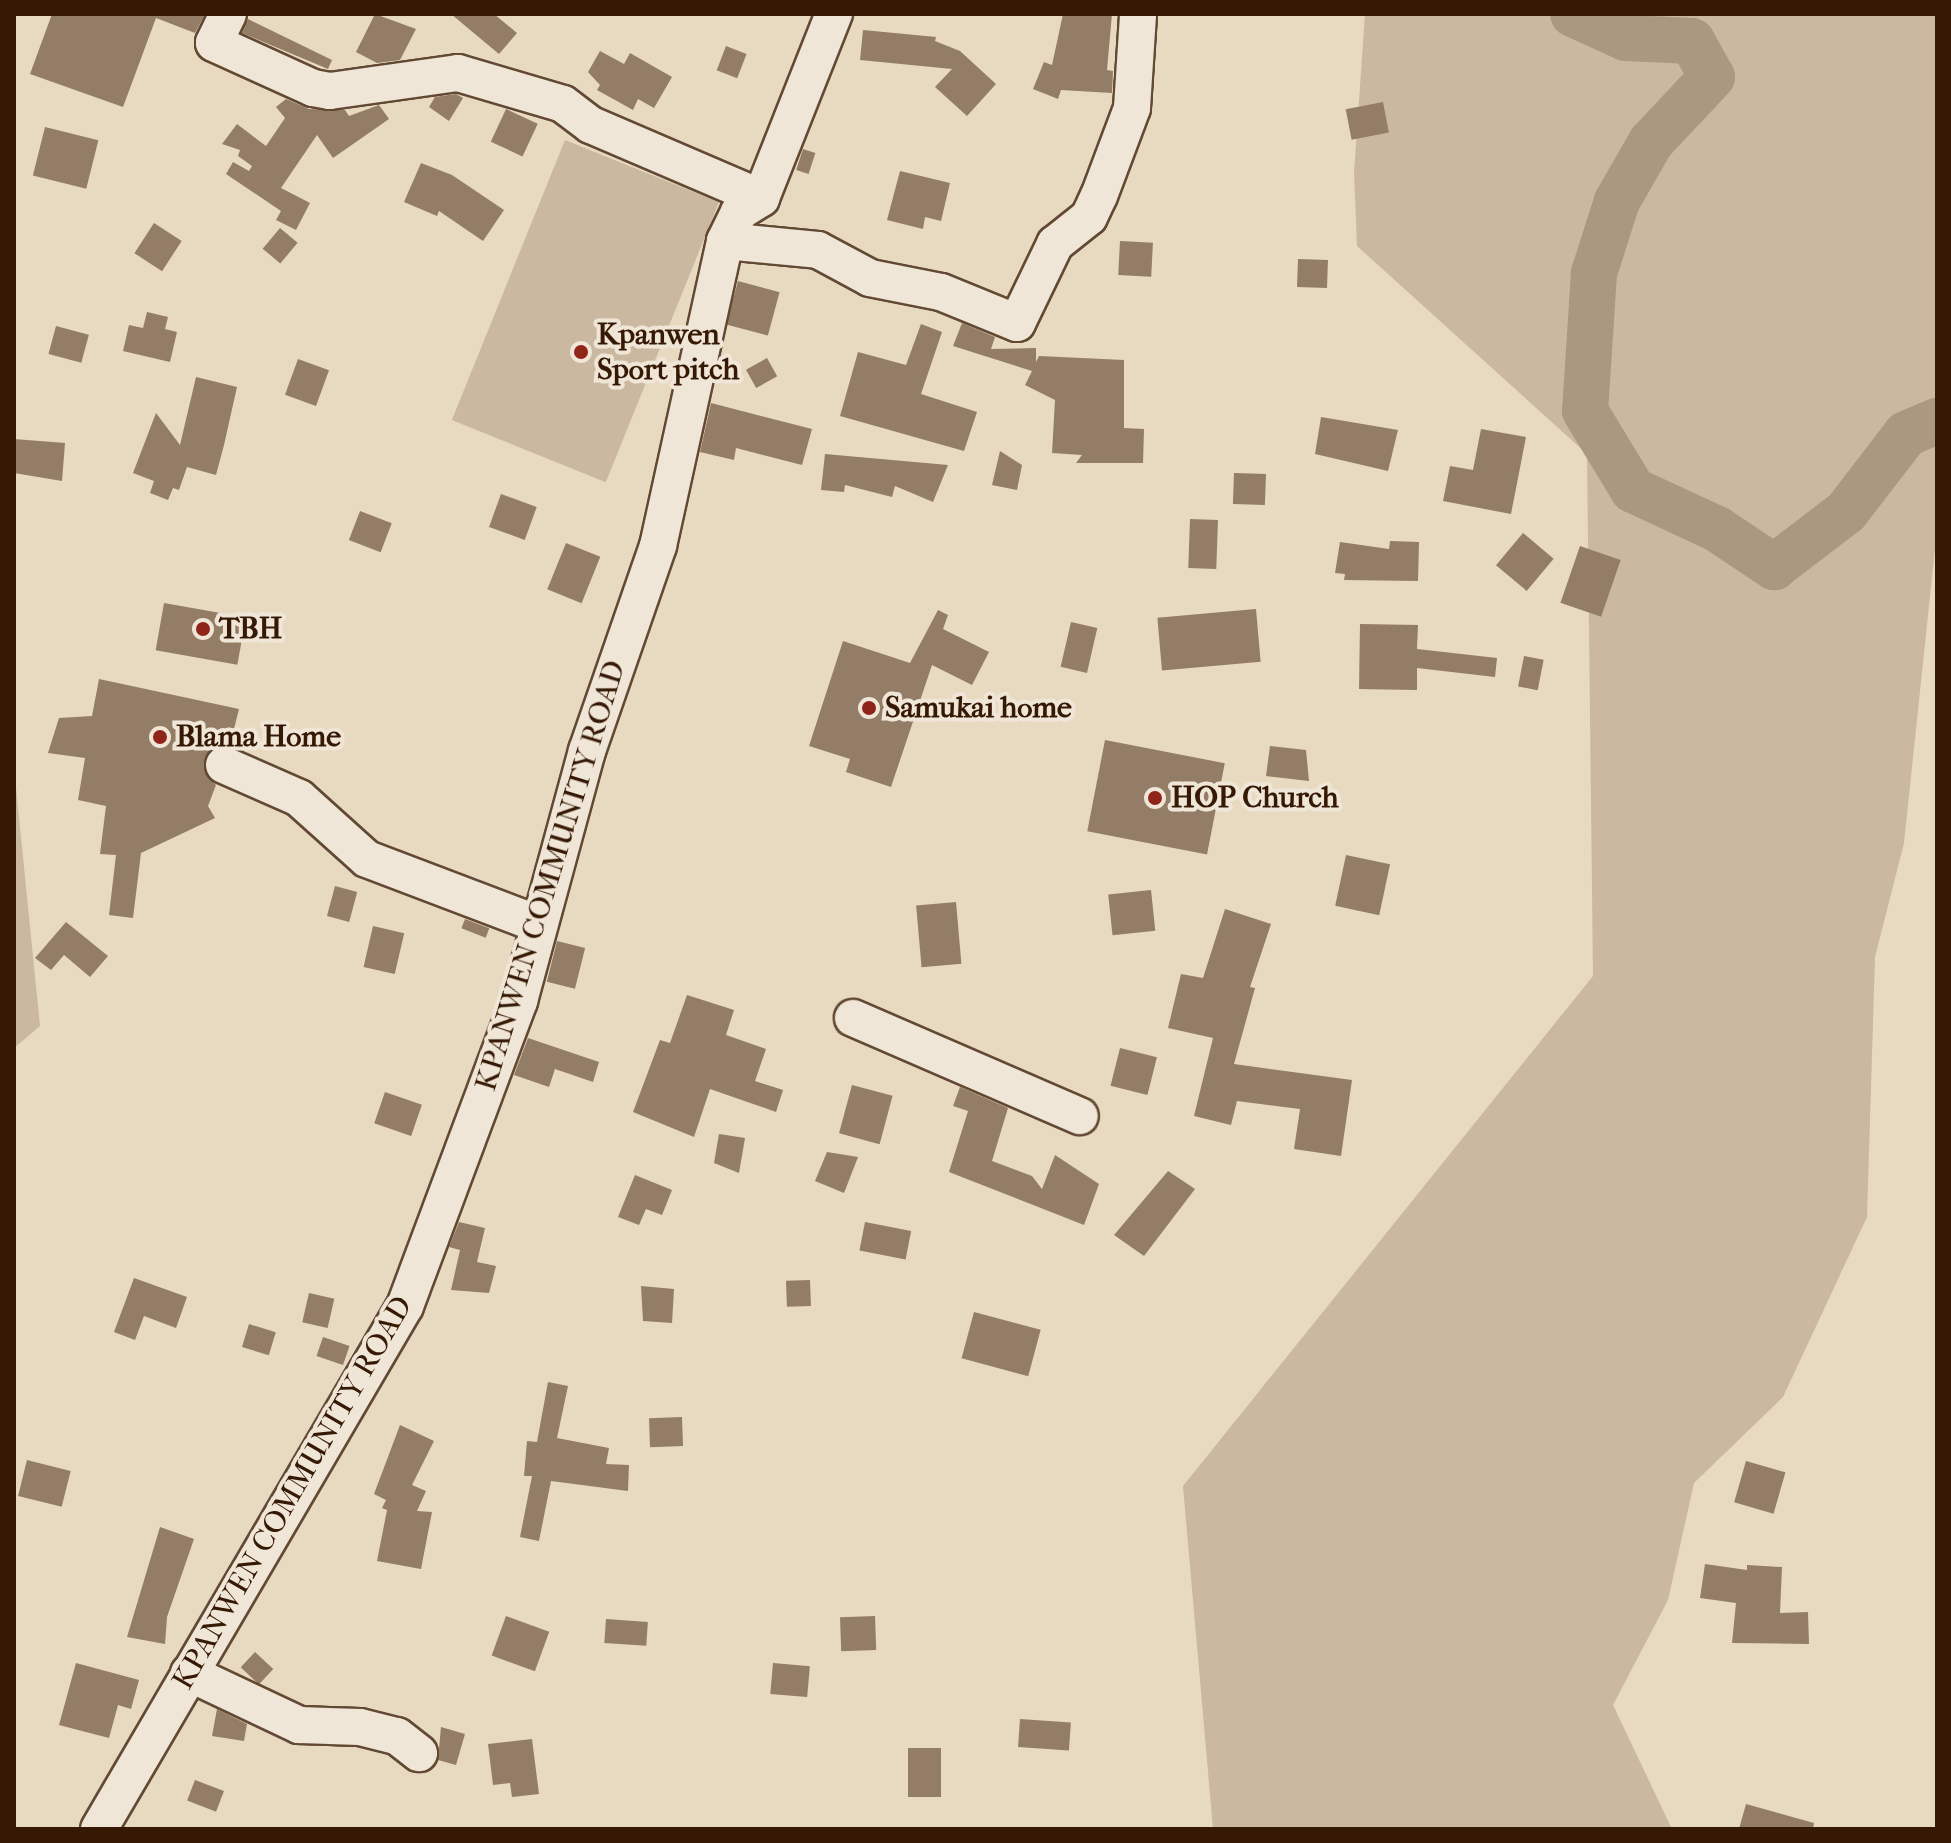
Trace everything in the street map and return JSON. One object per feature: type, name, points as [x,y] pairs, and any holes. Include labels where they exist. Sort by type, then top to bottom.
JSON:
[{"type":"street","points":[[228,14],[214,43],[313,88],[330,91],[458,73],[563,104],[591,125],[761,198]]},
{"type":"street","name":"KPANWEN COMMUNITY ROAD","points":[[99,1829],[405,1306],[519,1001],[587,751],[658,546],[725,241],[739,212],[761,198],[834,14]]},
{"type":"street","points":[[725,241],[818,250],[870,278],[941,292],[1017,323],[1055,244],[1089,217],[1099,196],[1132,108],[1138,14]]},
{"type":"street","points":[[224,765],[299,798],[367,859],[538,924]]},
{"type":"street","points":[[853,1018],[1080,1116]]},
{"type":"street","points":[[189,1673],[299,1725],[360,1727],[397,1736],[419,1753]]},
{"type":"shaded area","points":[[1365,14],[1937,14],[1937,530],[1904,843],[1875,957],[1867,1217],[1783,1397],[1694,1483],[1668,1600],[1613,1705],[1672,1829],[1213,1829],[1183,1486],[1593,976],[1587,454],[1357,246],[1354,173]]},
{"type":"shaded area","name":"Kpanwen Sport pitch","points":[[565,140],[719,202],[606,482],[452,420]]},
{"type":"shaded area","points":[[14,768],[40,1026],[14,1048]]},
{"type":"building","points":[[52,14],[205,14],[195,33],[156,18],[123,107],[30,74]]},
{"type":"building","points":[[375,14],[416,29],[400,60],[377,63],[356,52]]},
{"type":"building","points":[[451,14],[494,14],[517,33],[499,54]]},
{"type":"building","points":[[1063,14],[1112,14],[1107,70],[1113,71],[1112,93],[1061,90],[1058,99],[1033,89],[1044,62],[1052,65]]},
{"type":"building","points":[[248,19],[332,60],[328,69],[242,33]]},
{"type":"building","points":[[863,30],[936,37],[935,41],[960,51],[996,84],[967,116],[935,87],[952,69],[860,60]]},
{"type":"building","points":[[726,46],[747,54],[737,78],[717,70]]},
{"type":"building","points":[[600,51],[624,64],[630,53],[672,77],[654,108],[638,99],[633,110],[597,90],[600,85],[588,72]]},
{"type":"building","points":[[456,94],[463,98],[449,121],[429,107],[435,97]]},
{"type":"building","points":[[286,99],[309,109],[345,110],[349,116],[379,105],[389,119],[333,158],[317,135],[281,188],[310,203],[296,230],[276,220],[281,211],[226,174],[233,162],[249,171],[252,166],[238,156],[240,150],[222,144],[237,124],[266,146],[285,118],[276,107]]},
{"type":"building","points":[[1383,102],[1389,132],[1352,140],[1346,109]]},
{"type":"building","points":[[506,109],[538,124],[523,156],[491,142]]},
{"type":"building","points":[[45,127],[98,140],[86,189],[33,176]]},
{"type":"building","points":[[803,149],[815,153],[809,174],[796,170]]},
{"type":"building","points":[[421,163],[452,175],[504,210],[483,241],[439,211],[437,216],[404,202]]},
{"type":"building","points":[[900,171],[950,183],[941,221],[925,217],[923,229],[887,220]]},
{"type":"building","points":[[154,223],[182,241],[162,271],[134,253]]},
{"type":"building","points":[[280,228],[298,243],[280,263],[263,249]]},
{"type":"building","points":[[1120,241],[1153,243],[1151,277],[1118,275]]},
{"type":"building","points":[[1298,259],[1328,260],[1327,288],[1297,287]]},
{"type":"building","points":[[738,281],[780,292],[768,336],[726,324]]},
{"type":"building","points":[[147,312],[168,317],[165,329],[177,332],[170,362],[123,351],[129,325],[143,328]]},
{"type":"building","points":[[962,323],[995,337],[991,349],[1036,348],[1036,362],[1039,356],[1124,360],[1124,428],[1144,429],[1143,463],[1076,463],[1082,455],[1052,453],[1055,400],[1025,385],[1032,371],[953,346]]},
{"type":"building","points":[[921,324],[942,332],[921,394],[977,412],[964,451],[840,416],[858,352],[906,365]]},
{"type":"building","points":[[56,326],[89,335],[81,363],[48,354]]},
{"type":"building","points":[[767,358],[777,376],[756,388],[746,370]]},
{"type":"building","points":[[298,359],[329,370],[316,406],[285,395]]},
{"type":"building","points":[[196,377],[237,387],[224,445],[216,475],[187,467],[179,490],[173,488],[168,500],[150,493],[154,481],[133,473],[156,413],[180,445]]},
{"type":"building","points":[[711,403],[812,429],[802,465],[736,448],[734,460],[700,452]]},
{"type":"building","points":[[1321,417],[1398,430],[1388,471],[1315,454]]},
{"type":"building","points":[[1481,429],[1526,437],[1511,514],[1443,501],[1450,466],[1473,470]]},
{"type":"building","points":[[14,439],[65,443],[62,481],[14,473]]},
{"type":"building","points":[[1000,451],[1022,465],[1017,490],[992,485]]},
{"type":"building","points":[[825,454],[948,465],[933,502],[895,486],[892,497],[845,485],[844,492],[821,490]]},
{"type":"building","points":[[1234,473],[1266,474],[1265,505],[1233,504]]},
{"type":"building","points":[[501,494],[537,507],[525,540],[489,527]]},
{"type":"building","points":[[360,511],[392,523],[381,552],[349,540]]},
{"type":"building","points":[[1190,519],[1218,520],[1216,569],[1188,568]]},
{"type":"building","points":[[1523,533],[1554,559],[1527,591],[1496,565]]},
{"type":"building","points":[[1390,541],[1419,542],[1418,581],[1344,580],[1345,574],[1335,573],[1340,542],[1389,549]]},
{"type":"building","points":[[566,543],[600,557],[582,603],[547,589]]},
{"type":"building","points":[[1580,546],[1621,560],[1601,617],[1560,603]]},
{"type":"building","name":"TBH","points":[[164,603],[246,617],[237,665],[156,650]]},
{"type":"building","points":[[1256,609],[1261,662],[1162,670],[1157,618]]},
{"type":"building","name":"Samukai home","points":[[938,610],[948,615],[943,629],[989,652],[972,685],[932,665],[891,787],[846,772],[850,759],[809,746],[843,641],[910,663]]},
{"type":"building","points":[[1071,622],[1097,628],[1087,673],[1061,667]]},
{"type":"building","points":[[1360,624],[1418,625],[1417,649],[1497,658],[1495,677],[1417,668],[1417,690],[1359,689]]},
{"type":"building","points":[[1524,656],[1544,660],[1538,690],[1518,686]]},
{"type":"building","name":"Blama Home","points":[[99,679],[239,709],[230,745],[212,748],[205,757],[207,777],[216,785],[208,806],[215,818],[141,853],[133,918],[109,915],[116,855],[100,854],[106,806],[78,800],[85,758],[48,753],[59,718],[92,716]]},
{"type":"building","name":"HOP Church","points":[[1105,740],[1225,763],[1207,855],[1087,831]]},
{"type":"building","points":[[1270,746],[1306,750],[1309,781],[1266,776]]},
{"type":"building","points":[[1346,855],[1390,864],[1379,915],[1335,906]]},
{"type":"building","points":[[335,886],[357,892],[349,922],[327,916]]},
{"type":"building","points":[[1151,890],[1155,931],[1113,935],[1108,894]]},
{"type":"building","points":[[956,902],[961,964],[922,967],[916,905]]},
{"type":"building","points":[[1225,909],[1271,924],[1250,987],[1255,988],[1234,1064],[1352,1080],[1341,1156],[1294,1149],[1300,1109],[1237,1101],[1231,1125],[1194,1116],[1213,1038],[1168,1028],[1181,974],[1203,978]]},
{"type":"building","points":[[465,919],[489,928],[486,938],[461,928]]},
{"type":"building","points":[[66,922],[108,956],[90,977],[64,955],[51,970],[35,958]]},
{"type":"building","points":[[373,926],[404,933],[395,974],[364,967]]},
{"type":"building","points":[[557,941],[585,948],[575,989],[547,982]]},
{"type":"building","points":[[687,995],[734,1010],[726,1035],[766,1049],[755,1081],[783,1090],[776,1112],[710,1089],[694,1137],[633,1112],[660,1040],[670,1043]]},
{"type":"building","points":[[528,1038],[599,1062],[593,1082],[555,1069],[549,1087],[514,1075]]},
{"type":"building","points":[[1120,1048],[1157,1057],[1147,1095],[1111,1086]]},
{"type":"building","points":[[852,1085],[893,1096],[880,1144],[839,1133]]},
{"type":"building","points":[[960,1087],[1008,1108],[992,1161],[1032,1176],[1042,1189],[1055,1155],[1099,1184],[1084,1225],[949,1172],[968,1111],[953,1106]]},
{"type":"building","points":[[385,1092],[422,1105],[411,1136],[374,1123]]},
{"type":"building","points":[[719,1134],[745,1138],[739,1173],[714,1163]]},
{"type":"building","points":[[827,1152],[858,1157],[844,1193],[815,1181]]},
{"type":"building","points":[[1168,1171],[1195,1189],[1144,1256],[1114,1235]]},
{"type":"building","points":[[635,1175],[672,1190],[662,1215],[646,1209],[639,1225],[618,1217]]},
{"type":"building","points":[[459,1222],[485,1228],[477,1262],[496,1266],[489,1293],[451,1290],[460,1250],[449,1247]]},
{"type":"building","points":[[865,1222],[911,1231],[906,1259],[859,1250]]},
{"type":"building","points":[[134,1278],[187,1297],[176,1328],[144,1316],[135,1340],[114,1332]]},
{"type":"building","points":[[810,1280],[811,1306],[787,1307],[786,1281]]},
{"type":"building","points":[[641,1286],[674,1289],[672,1323],[643,1321]]},
{"type":"building","points":[[309,1293],[334,1299],[328,1328],[302,1322]]},
{"type":"building","points":[[974,1312],[1041,1330],[1028,1376],[962,1358]]},
{"type":"building","points":[[249,1324],[276,1332],[269,1355],[242,1347]]},
{"type":"building","points":[[323,1337],[349,1346],[343,1365],[316,1356]]},
{"type":"building","points":[[548,1382],[568,1386],[557,1438],[609,1448],[606,1464],[629,1465],[628,1491],[551,1481],[539,1541],[520,1537],[532,1476],[524,1476],[527,1441],[537,1442]]},
{"type":"building","points":[[682,1417],[683,1446],[650,1447],[649,1418]]},
{"type":"building","points":[[400,1425],[434,1441],[412,1485],[426,1491],[417,1511],[432,1512],[421,1569],[377,1561],[387,1510],[382,1508],[386,1500],[374,1494]]},
{"type":"building","points":[[27,1460],[71,1471],[62,1507],[18,1496]]},
{"type":"building","points":[[1746,1461],[1785,1472],[1774,1514],[1734,1502]]},
{"type":"building","points":[[160,1527],[194,1539],[167,1617],[165,1644],[127,1637]]},
{"type":"building","points":[[1705,1564],[1747,1570],[1747,1565],[1782,1567],[1780,1613],[1808,1612],[1809,1644],[1732,1643],[1736,1603],[1700,1598]]},
{"type":"building","points":[[506,1616],[549,1632],[535,1671],[492,1655]]},
{"type":"building","points":[[875,1616],[876,1650],[841,1651],[840,1617]]},
{"type":"building","points":[[606,1619],[648,1622],[646,1646],[604,1643]]},
{"type":"building","points":[[255,1652],[273,1669],[259,1684],[241,1667]]},
{"type":"building","points":[[76,1663],[139,1680],[131,1709],[118,1705],[109,1738],[59,1725]]},
{"type":"building","points":[[773,1663],[810,1666],[807,1697],[770,1694]]},
{"type":"building","points":[[217,1709],[247,1724],[244,1741],[212,1736]]},
{"type":"building","points":[[1020,1719],[1071,1723],[1069,1750],[1018,1747]]},
{"type":"building","points":[[441,1727],[465,1734],[456,1765],[438,1760]]},
{"type":"building","points":[[532,1739],[539,1794],[512,1797],[510,1783],[493,1785],[488,1744]]},
{"type":"building","points":[[908,1748],[941,1748],[941,1797],[908,1797]]},
{"type":"building","points":[[195,1780],[224,1791],[216,1812],[187,1801]]},
{"type":"building","points":[[1746,1804],[1814,1823],[1813,1829],[1739,1829]]},
{"type":"waterway","points":[[1573,14],[1626,38],[1692,41],[1712,77],[1651,142],[1617,201],[1594,273],[1585,411],[1633,490],[1717,529],[1774,567],[1846,512],[1906,434],[1937,421]]},
{"type":"place","name":"Kpanwen Sport pitch","points":[[581,352]]},
{"type":"place","name":"TBH","points":[[203,629]]},
{"type":"place","name":"Samukai home","points":[[869,708]]},
{"type":"place","name":"Blama Home","points":[[160,737]]},
{"type":"place","name":"HOP Church","points":[[1155,798]]}]
